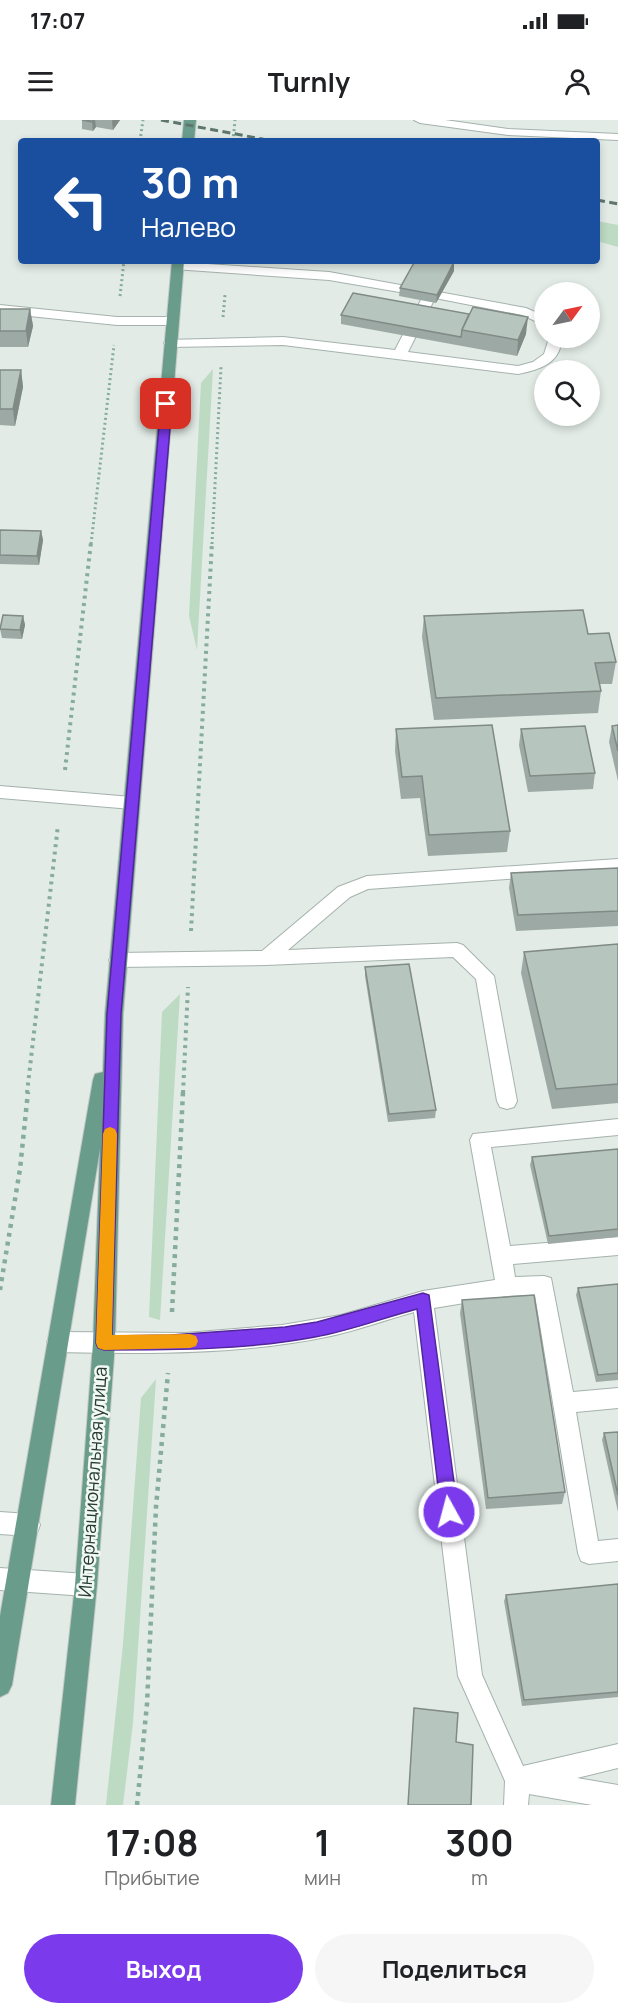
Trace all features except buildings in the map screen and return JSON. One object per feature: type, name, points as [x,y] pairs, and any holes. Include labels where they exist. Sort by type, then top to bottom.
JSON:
[{"type":"main road","points":[[188,138],[190,120]]},
{"type":"main road","name":"Интернациональная улица","points":[[63,1805],[86,1585],[104,1343],[114,1014],[118,960],[178,264]]},
{"type":"main road","name":"Интернациональная улица","points":[[0,1685],[10,1579],[28,1525],[114,1014]]},
{"type":"lane","points":[[420,120],[507,132],[618,137]]},
{"type":"lane","points":[[188,264],[329,276],[431,292],[526,312],[534,316]]},
{"type":"lane","points":[[400,354],[431,292]]},
{"type":"lane","points":[[0,309],[117,321],[173,321]]},
{"type":"lane","points":[[171,343],[283,341],[518,370],[532,368],[543,363],[550,357],[552,348]]},
{"type":"lane","points":[[0,792],[132,803]]},
{"type":"lane","points":[[266,958],[344,892],[367,883],[618,865]]},
{"type":"lane","points":[[118,960],[266,958],[457,950],[485,976],[507,1101]]},
{"type":"lane","points":[[507,1287],[480,1140],[618,1127]]},
{"type":"lane","points":[[502,1256],[618,1246]]},
{"type":"lane","points":[[58,1342],[171,1342],[285,1335],[317,1329],[423,1300],[507,1287],[544,1285],[589,1553],[618,1550]]},
{"type":"lane","points":[[423,1300],[470,1676],[517,1780],[516,1805]]},
{"type":"lane","points":[[564,1403],[618,1398]]},
{"type":"lane","points":[[0,1523],[28,1525]]},
{"type":"lane","points":[[10,1579],[86,1585]]},
{"type":"lane","points":[[517,1780],[618,1756]]},
{"type":"lane","points":[[517,1780],[618,1797]]},
{"type":"path","points":[[140,138],[143,120]]},
{"type":"path","points":[[233,138],[235,120]]},
{"type":"path","points":[[137,1805],[147,1704],[156,1507],[171,1342],[226,268]]},
{"type":"green space","points":[[600,222],[618,225],[618,247],[600,242]]},
{"type":"green space","points":[[213,369],[197,650],[189,616],[201,383]]},
{"type":"green space","points":[[180,994],[160,1320],[149,1317],[162,1012]]},
{"type":"green space","points":[[156,1379],[133,1723],[123,1805],[106,1805],[123,1644],[141,1398]]},
{"type":"railway","points":[[161,120],[257,138]]},
{"type":"railway","points":[[600,201],[618,204]]},
{"type":"slow traffic","points":[[110,1134],[104,1343],[190,1341]]},
{"type":"route","points":[[166,404],[114,1014],[104,1343],[171,1342],[285,1335],[317,1329],[423,1300],[449,1512]]}]
